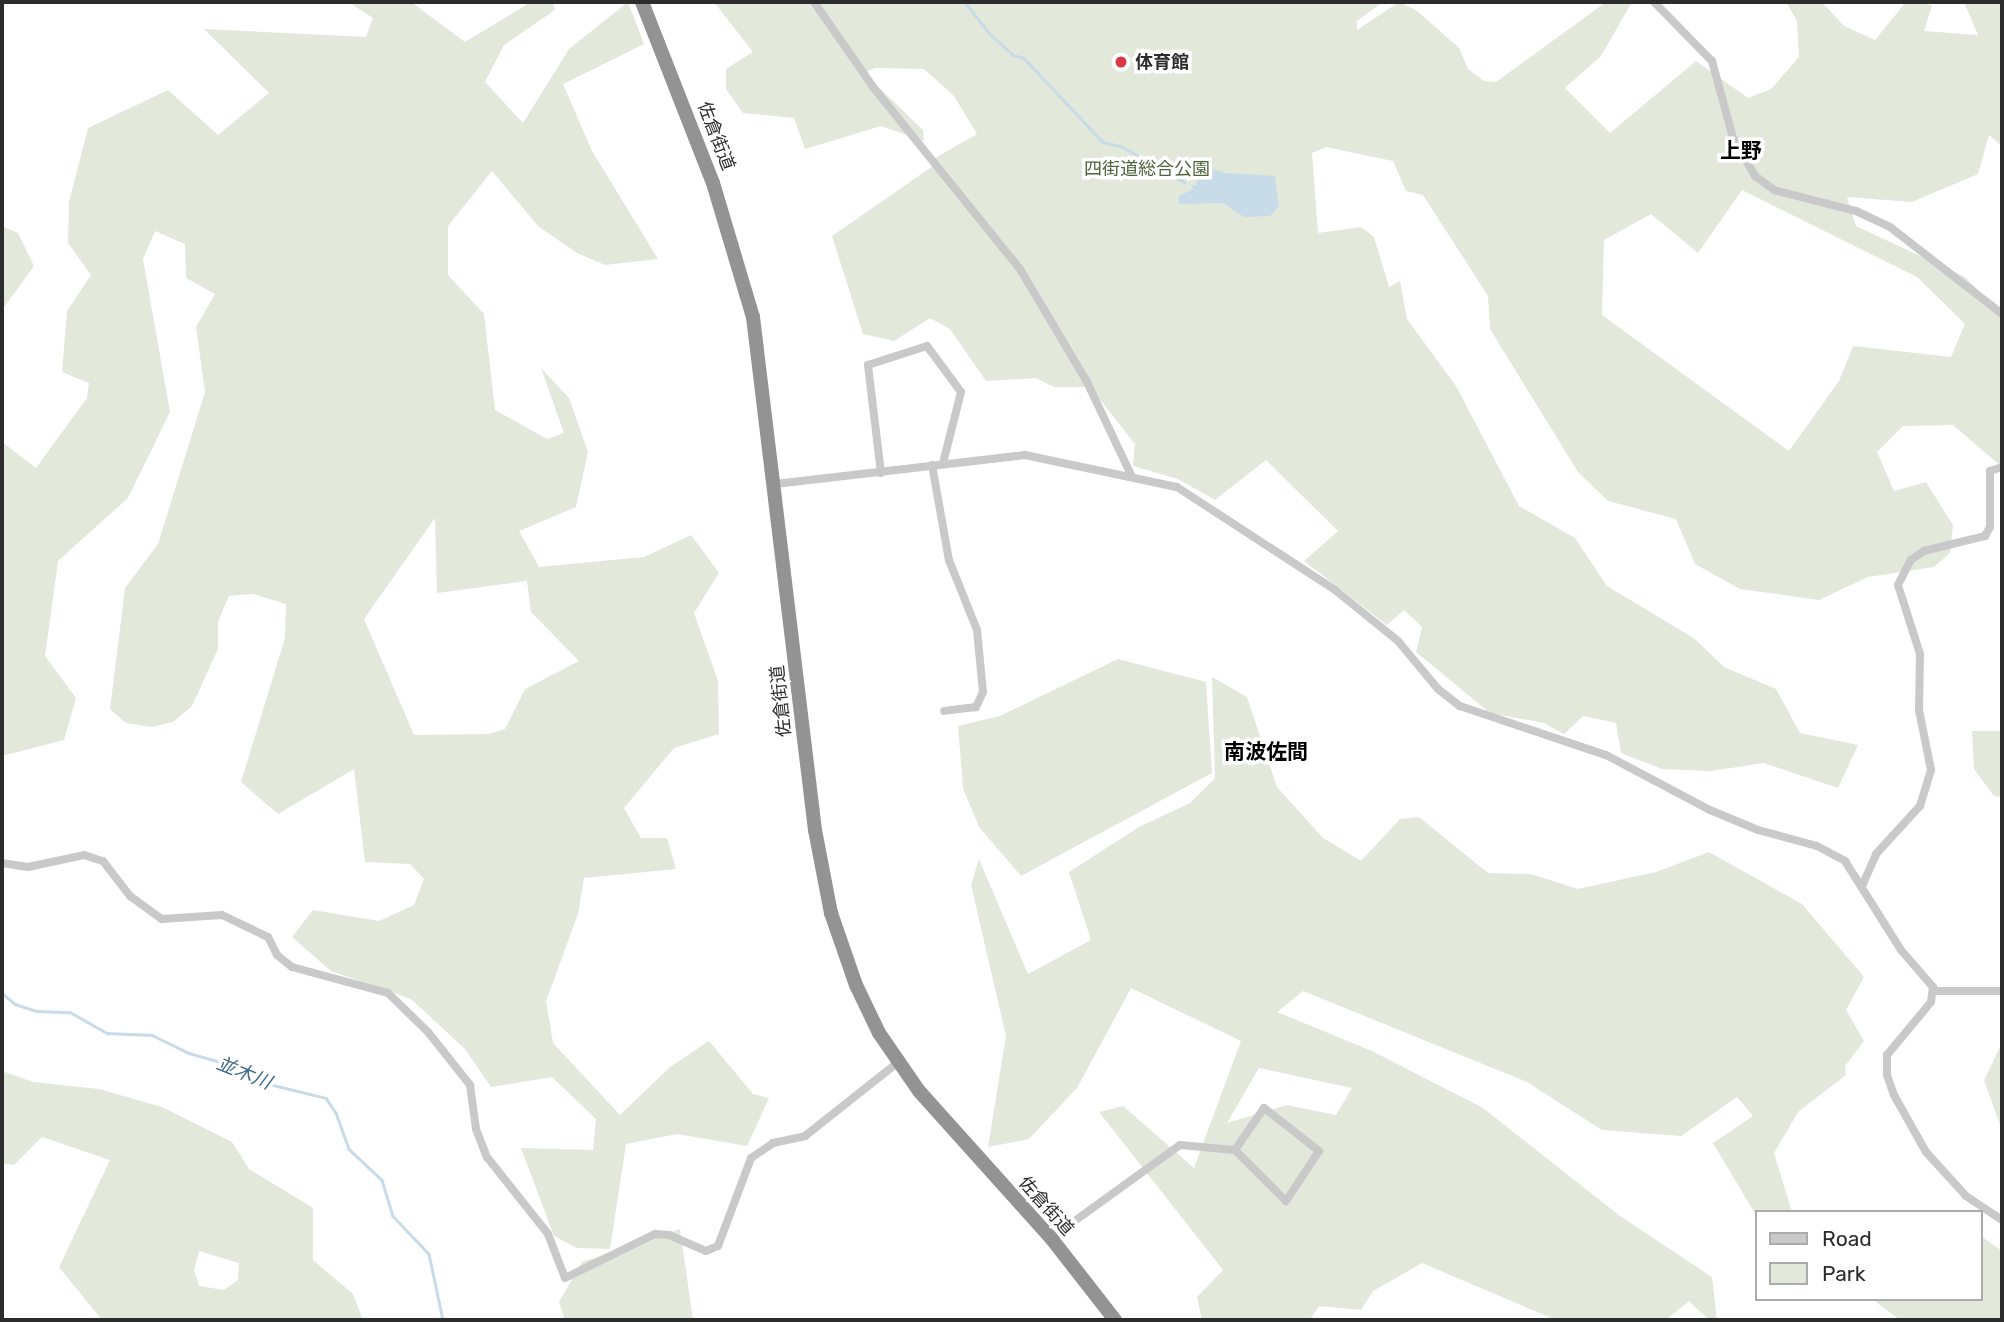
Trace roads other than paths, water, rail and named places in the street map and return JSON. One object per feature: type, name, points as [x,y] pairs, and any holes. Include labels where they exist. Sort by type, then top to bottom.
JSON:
[{"type":"highway","name":"佐倉街道","points":[[642,2],[713,183],[741,268],[761,363],[823,879],[856,985],[897,1063],[949,1129],[1051,1238],[1115,1320]]},
{"type":"street","points":[[814,2],[873,87],[1020,270],[1097,399],[1132,477]]},
{"type":"street","points":[[1654,2],[1712,61],[1733,138],[1755,176],[1774,190],[1856,211],[1890,227],[2002,314]]},
{"type":"street","points":[[881,473],[868,365],[926,346],[961,392],[943,463]]},
{"type":"street","points":[[775,484],[881,473],[943,463],[1025,456],[1132,477],[1194,495],[1335,590],[1398,640],[1438,689],[1460,706],[1606,755],[1710,810],[1758,830],[1817,846],[1844,861],[1901,950],[1933,991],[1931,1002],[1890,1048],[1886,1075],[1926,1152],[1966,1196],[2002,1220]]},
{"type":"street","points":[[932,465],[949,560],[977,630],[983,692],[976,707],[944,711]]},
{"type":"street","points":[[1862,886],[1876,854],[1920,806],[1931,770],[1919,710],[1918,642],[1901,605],[1898,585],[1911,560],[1924,551],[1984,536],[1990,527],[1990,471],[2002,467]]},
{"type":"street","points":[[2,863],[28,867],[84,855],[103,861],[130,895],[162,919],[222,915],[268,937],[277,955],[292,967],[388,993],[428,1032],[470,1085],[476,1129],[488,1157],[548,1234],[565,1278],[655,1234],[669,1235],[706,1251],[718,1245],[751,1158],[772,1143],[805,1136],[897,1063]]},
{"type":"street","points":[[1933,991],[2002,991]]},
{"type":"street","points":[[1051,1238],[1180,1145],[1235,1150],[1286,1200],[1319,1151],[1264,1108],[1235,1150]]},
{"type":"water","points":[[1196,163],[1225,173],[1275,176],[1279,206],[1270,216],[1244,217],[1223,203],[1179,204],[1179,196],[1197,187]]},
{"type":"waterway","points":[[965,2],[990,34],[1013,55],[1024,58],[1103,142],[1121,146],[1184,182]]},
{"type":"waterway","points":[[1193,186],[1197,187]]},
{"type":"waterway","name":"並木川","points":[[2,993],[15,1004],[36,1011],[70,1012],[107,1033],[152,1035],[189,1053],[238,1067],[265,1083],[326,1098],[336,1113],[349,1149],[382,1180],[393,1216],[429,1254],[443,1320]]},
{"type":"place","name":"体育館","points":[[1121,62]]},
{"type":"district","name":"上野","points":[[1741,151]]},
{"type":"district","name":"南波佐間","points":[[1266,752]]},
{"type":"park label","name":"四街道総合公園","points":[[1147,169]]}]
